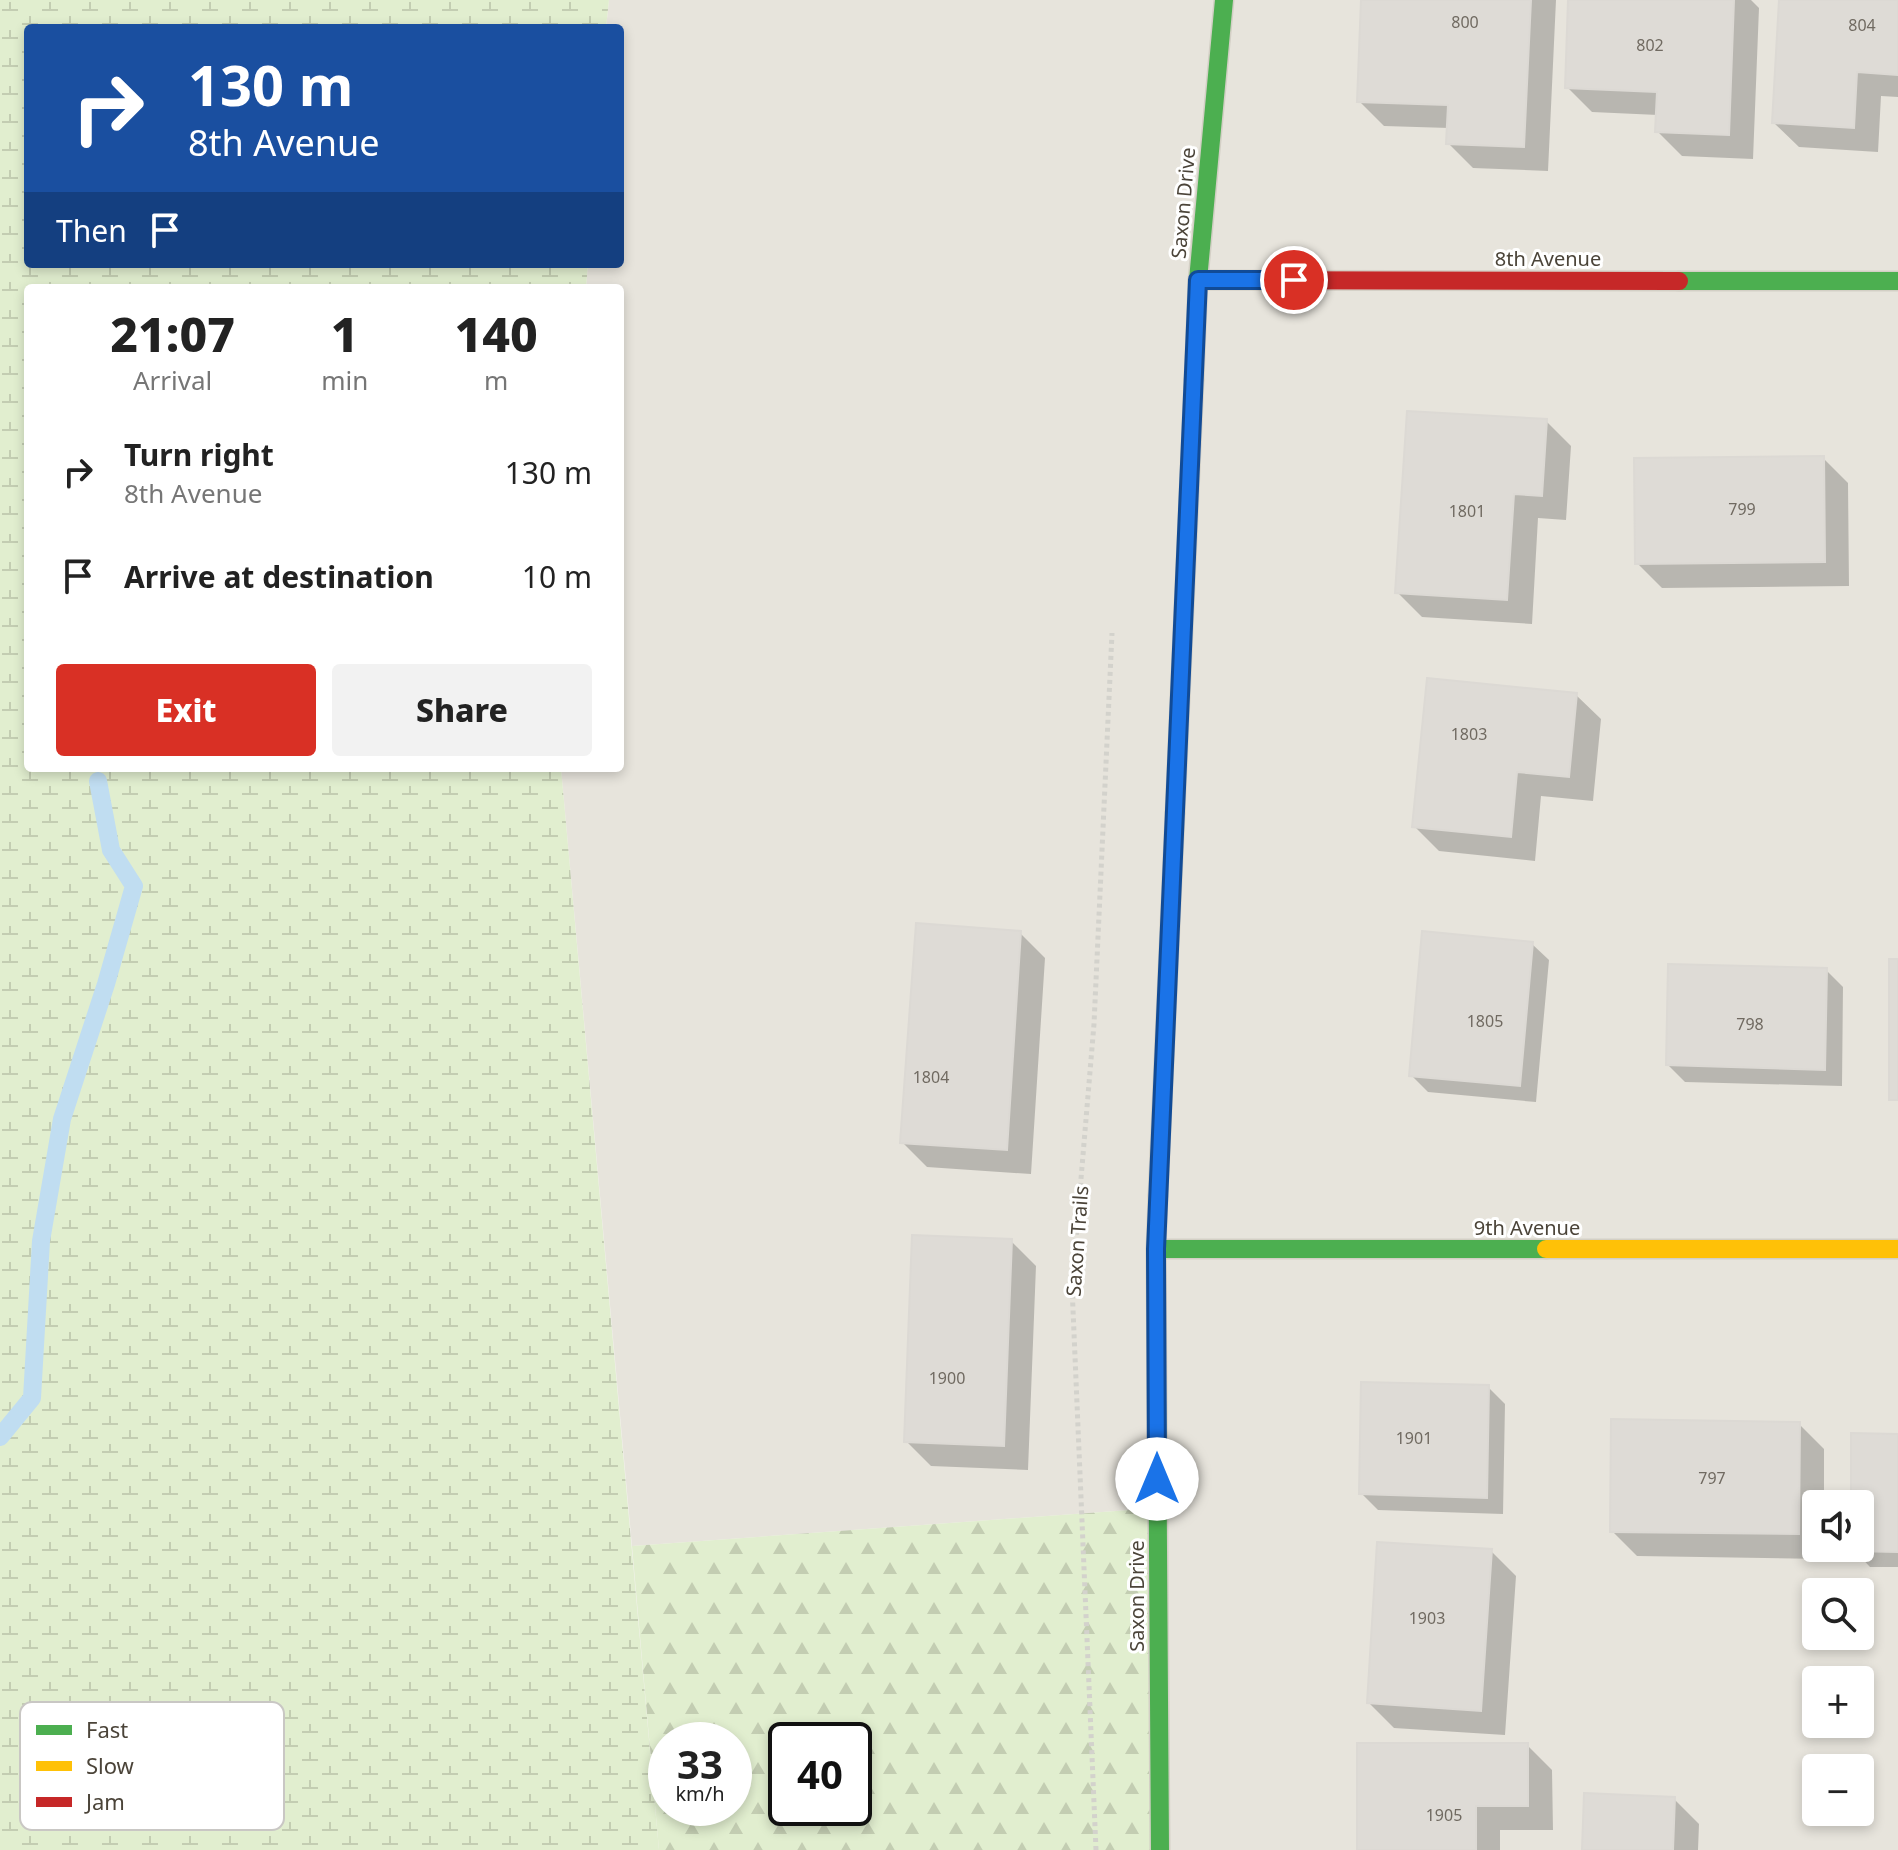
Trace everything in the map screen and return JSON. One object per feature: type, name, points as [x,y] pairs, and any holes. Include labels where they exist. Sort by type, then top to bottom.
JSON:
[{"type":"street","name":"Saxon Drive","points":[[1160,1850],[1156,1249],[1198,280],[1224,0]]},
{"type":"street","name":"8th Avenue","points":[[1198,280],[1898,281]]},
{"type":"street","name":"9th Avenue","points":[[1156,1249],[1898,1249]]},
{"type":"path","name":"Saxon Trails","points":[[1096,1850],[1072,1286],[1094,1024],[1112,633]]},
{"type":"shaded area","points":[[609,0],[1898,0],[1898,1850],[1160,1850],[1157,1508],[632,1546],[561,772],[624,772],[624,284],[586,284],[588,268],[624,268],[624,24],[606,24]]},
{"type":"green space","points":[[0,0],[609,0],[606,24],[24,24],[24,268],[588,268],[586,284],[24,284],[24,772],[561,772],[648,1729],[648,1826],[657,1826],[659,1850],[0,1850]]},
{"type":"green space","points":[[1157,1508],[1160,1850],[659,1850],[657,1826],[752,1826],[752,1722],[648,1722],[648,1726],[632,1546]]},
{"type":"building","points":[[1361,0],[1531,0],[1524,147],[1446,144],[1448,105],[1357,102]]},
{"type":"building","points":[[1568,0],[1734,0],[1729,135],[1655,132],[1657,92],[1565,88]]},
{"type":"building","points":[[1779,0],[1898,0],[1898,75],[1857,72],[1854,128],[1772,123]]},
{"type":"building","points":[[1407,411],[1547,419],[1542,496],[1514,494],[1507,600],[1395,593]]},
{"type":"building","points":[[1824,456],[1825,562],[1635,564],[1634,458]]},
{"type":"building","points":[[1427,678],[1577,693],[1569,777],[1517,772],[1511,837],[1412,827]]},
{"type":"building","points":[[916,923],[1021,931],[1007,1150],[900,1143]]},
{"type":"building","points":[[1422,931],[1533,942],[1520,1086],[1409,1076]]},
{"type":"building","points":[[1889,959],[1898,959],[1898,1100],[1889,1100]]},
{"type":"building","points":[[1668,964],[1827,968],[1825,1070],[1666,1065]]},
{"type":"building","points":[[912,1235],[1012,1239],[1004,1446],[904,1442]]},
{"type":"building","points":[[1361,1382],[1489,1385],[1487,1498],[1359,1494]]},
{"type":"building","points":[[1611,1419],[1800,1422],[1799,1534],[1610,1532]]},
{"type":"building","points":[[1851,1433],[1898,1434],[1898,1552],[1874,1551],[1874,1490],[1851,1490]]},
{"type":"building","points":[[1377,1542],[1492,1549],[1481,1711],[1367,1703]]},
{"type":"building","points":[[1357,1743],[1528,1743],[1528,1806],[1476,1806],[1476,1850],[1357,1850]]},
{"type":"building","points":[[1584,1793],[1675,1797],[1673,1850],[1582,1850]]},
{"type":"waterway","points":[[0,1437],[32,1398],[41,1241],[62,1119],[134,886],[111,850],[98,781]]},
{"type":"traffic: fast","points":[[1194,380],[1198,280],[1224,0]]},
{"type":"traffic: fast","points":[[1679,281],[1898,281]]},
{"type":"traffic: fast","points":[[1158,1196],[1160,1850]]},
{"type":"traffic: fast","points":[[1156,1249],[1546,1249]]},
{"type":"traffic: slow","points":[[1158,1196],[1175,813]]},
{"type":"traffic: slow","points":[[1546,1249],[1898,1249]]},
{"type":"traffic: jam","points":[[1198,280],[1679,281]]},
{"type":"traffic: jam","points":[[1175,813],[1194,380]]},
{"type":"route","points":[[1157,1479],[1156,1249],[1198,280],[1294,280]]}]
